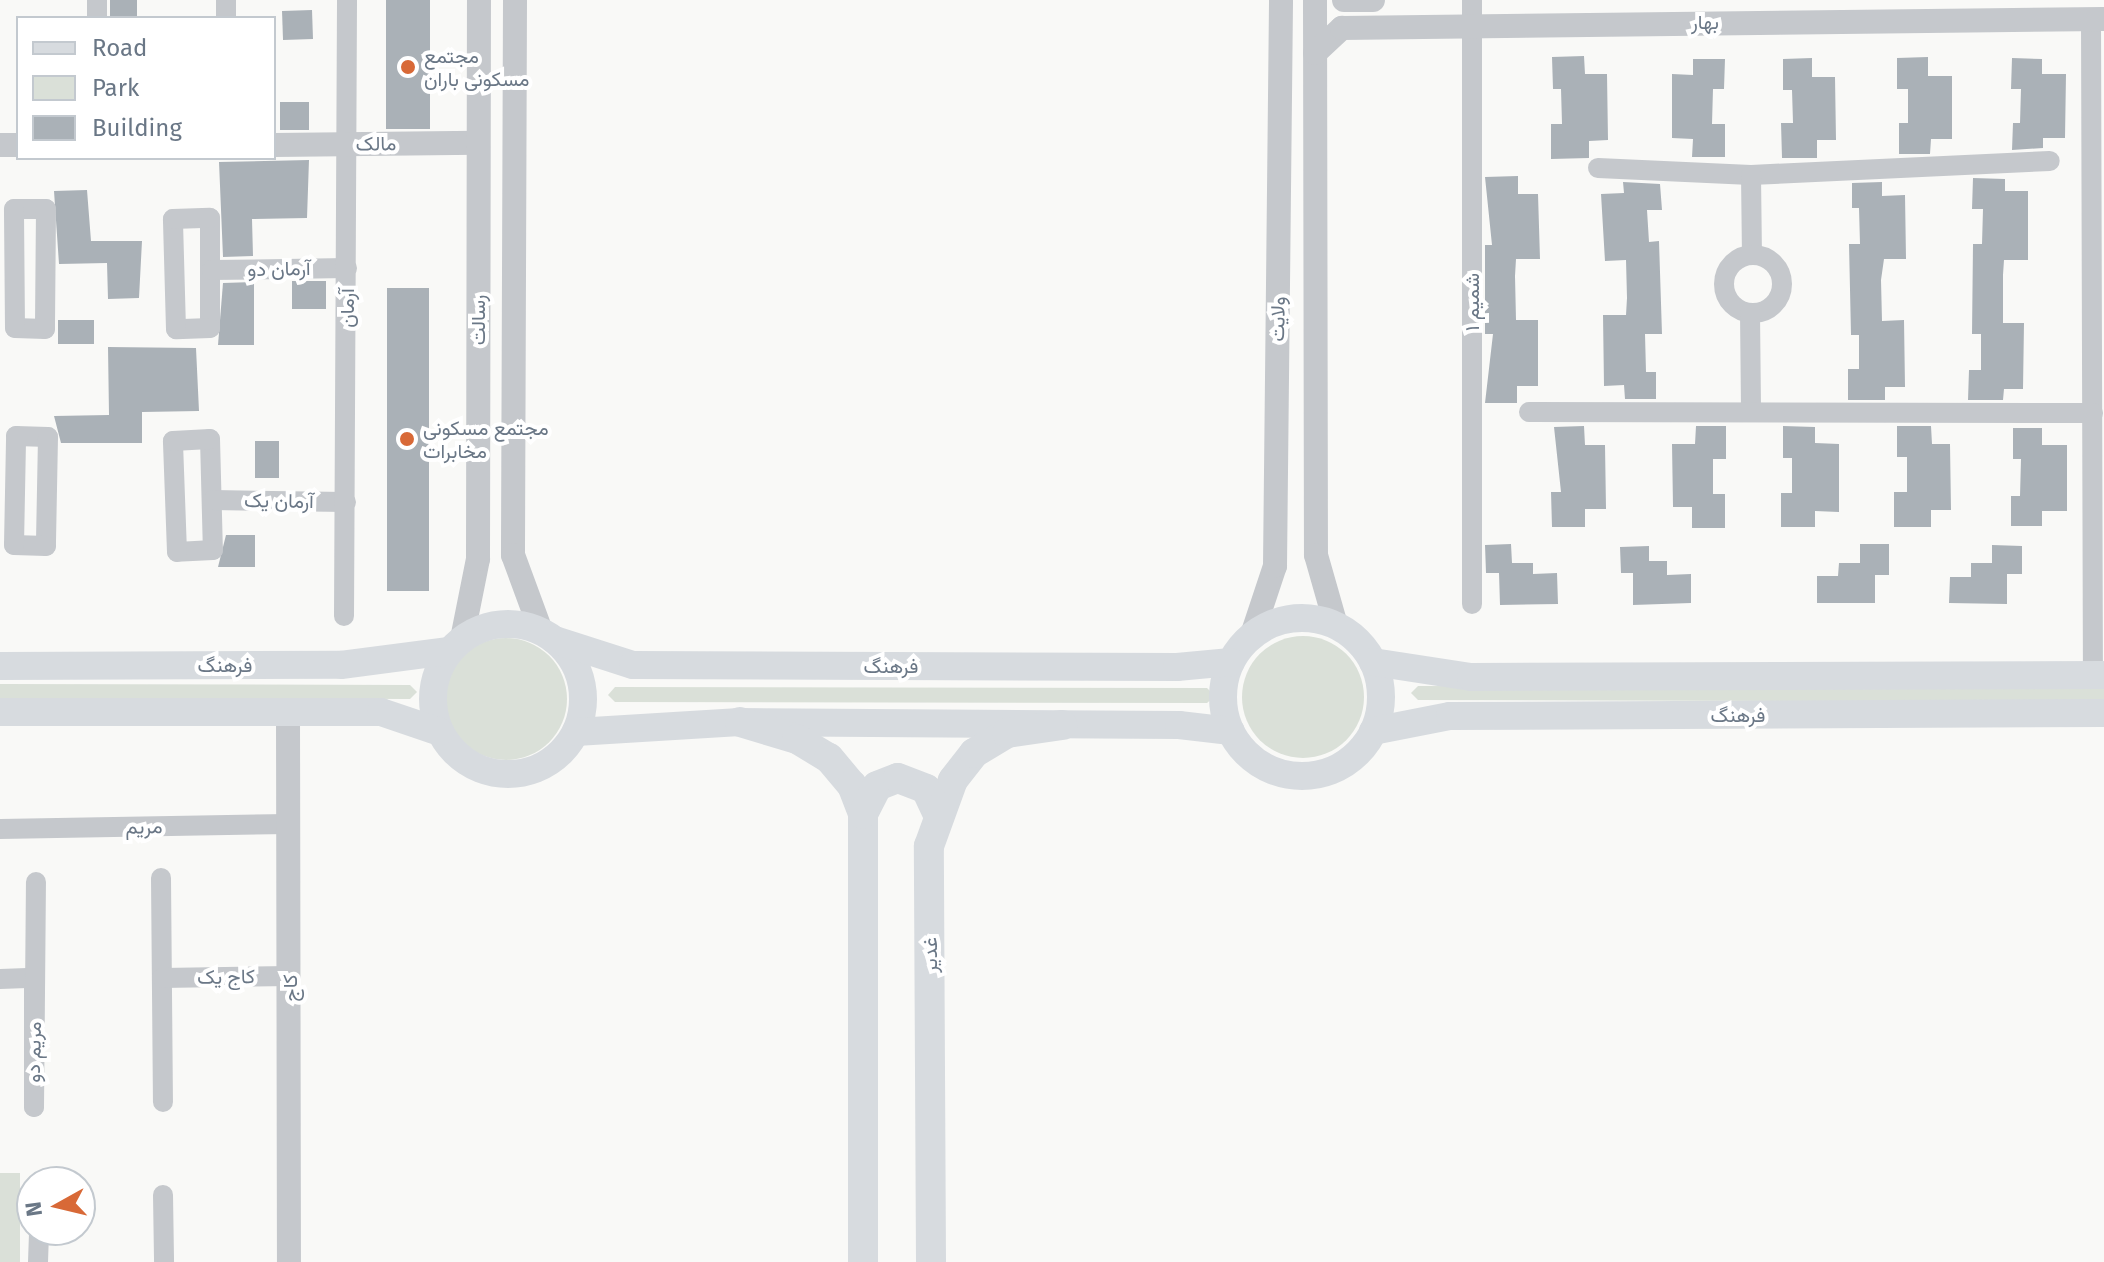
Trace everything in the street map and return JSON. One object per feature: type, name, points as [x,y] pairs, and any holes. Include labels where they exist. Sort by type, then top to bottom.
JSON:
[{"type":"main road","points":[[1284,619],[1336,625],[1364,647],[1373,662],[1381,697],[1373,731],[1364,746],[1336,768],[1302,776],[1268,768],[1231,731],[1223,696],[1231,662],[1252,635],[1284,619]]},
{"type":"main road","points":[[0,712],[381,712],[440,732],[475,768],[508,775],[555,759],[576,732],[582,683],[548,636],[508,624],[455,645],[432,699],[440,732]]},
{"type":"main road","name":"فرهنگ","points":[[548,636],[633,665],[1177,667],[1231,662]]},
{"type":"main road","name":"فرهنگ","points":[[0,666],[341,665],[455,645]]},
{"type":"main road","name":"فرهنگ","points":[[1373,662],[1471,677],[2099,675]]},
{"type":"main road","name":"فرهنگ","points":[[1373,731],[1450,716],[2104,713]]},
{"type":"main road","points":[[576,732],[740,722],[1062,725],[1231,731]]},
{"type":"main road","points":[[740,722],[797,739],[829,758],[852,785],[863,814],[863,1262]]},
{"type":"main road","name":"غدیر","points":[[931,1262],[929,846],[953,780],[989,742],[1007,733],[1062,725]]},
{"type":"main road","points":[[863,814],[877,786],[898,778],[926,789],[938,815]]},
{"type":"street","name":"آرمان","points":[[344,616],[347,0]]},
{"type":"street","name":"رسالت","points":[[455,645],[478,559],[479,0]]},
{"type":"street","name":"رسالت","points":[[515,0],[513,555],[548,636]]},
{"type":"street","name":"ولایت","points":[[1252,635],[1275,566],[1281,0]]},
{"type":"street","name":"ولایت","points":[[1315,0],[1316,555],[1336,625]]},
{"type":"street","points":[[1344,0],[1373,0]]},
{"type":"street","name":"شمیم ۱","points":[[1472,0],[1472,604]]},
{"type":"street","name":"بهار","points":[[1315,53],[1342,28],[2097,19]]},
{"type":"street","points":[[2097,19],[2093,413],[2099,675]]},
{"type":"street","name":"مالک","points":[[276,145],[478,143]]},
{"type":"street","points":[[1598,168],[1751,175],[2050,161]]},
{"type":"street","points":[[1751,175],[1752,254]]},
{"type":"street","points":[[14,209],[46,209],[45,329],[15,328],[7,267],[14,209]]},
{"type":"street","points":[[210,218],[212,270],[210,328],[176,329],[173,219],[210,218]]},
{"type":"street","points":[[1752,254],[1771,261],[1782,290],[1770,308],[1750,313],[1726,298],[1723,283],[1727,269],[1752,254]]},
{"type":"street","name":"آرمان دو","points":[[212,270],[347,268]]},
{"type":"street","points":[[1750,313],[1751,412]]},
{"type":"street","points":[[1529,412],[2093,413]]},
{"type":"street","points":[[16,436],[48,437],[46,546],[14,545],[7,492],[16,436]]},
{"type":"street","points":[[210,439],[213,500],[213,550],[177,552],[173,441],[210,439]]},
{"type":"street","name":"آرمان یک","points":[[213,500],[346,502]]},
{"type":"street","name":"کاج","points":[[288,713],[289,1262]]},
{"type":"street","name":"مریم","points":[[0,829],[288,824]]},
{"type":"street","points":[[161,878],[163,1102]]},
{"type":"street","name":"مریم دو","points":[[0,979],[34,978],[34,1107],[36,882]]},
{"type":"street","name":"کاج یک","points":[[162,978],[290,976]]},
{"type":"street","points":[[163,1195],[164,1262]]},
{"type":"green space","points":[[1303,636],[1326,641],[1346,654],[1359,674],[1364,697],[1359,720],[1346,740],[1326,753],[1303,758],[1280,753],[1260,740],[1247,720],[1242,697],[1247,674],[1260,654],[1280,641]]},
{"type":"green space","points":[[506,638],[529,643],[549,656],[562,676],[567,699],[562,722],[549,742],[529,755],[506,760],[483,755],[463,742],[450,722],[445,699],[450,676],[463,656],[483,643]]},
{"type":"green space","points":[[0,684],[410,685],[417,692],[410,699],[0,698]]},
{"type":"green space","points":[[1418,686],[2104,687],[2104,702],[1418,700],[1411,693]]},
{"type":"green space","points":[[615,687],[1207,688],[1215,696],[1207,703],[615,702],[608,695]]},
{"type":"green space","points":[[0,1173],[16,1173],[16,1246],[20,1246],[20,1262],[0,1262]]},
{"type":"building","points":[[110,0],[137,0],[137,16],[110,16]]},
{"type":"building","name":"مجتمع مسکونی باران","points":[[386,0],[430,0],[430,129],[386,129]]},
{"type":"building","points":[[312,10],[313,39],[283,40],[282,11]]},
{"type":"building","points":[[1584,56],[1585,74],[1607,74],[1608,140],[1589,141],[1589,158],[1551,159],[1551,124],[1562,124],[1561,89],[1553,89],[1552,57]]},
{"type":"building","points":[[1928,57],[1928,76],[1952,76],[1952,139],[1931,139],[1930,154],[1899,154],[1899,123],[1908,123],[1908,89],[1897,89],[1897,58]]},
{"type":"building","points":[[1812,58],[1812,77],[1835,77],[1836,140],[1817,140],[1817,158],[1782,158],[1781,123],[1793,123],[1792,90],[1783,90],[1783,59]]},
{"type":"building","points":[[2012,58],[2042,59],[2042,74],[2066,74],[2065,138],[2043,138],[2043,148],[2012,150],[2013,123],[2020,123],[2021,89],[2011,89]]},
{"type":"building","points":[[1693,59],[1725,59],[1724,89],[1713,89],[1712,124],[1725,124],[1725,157],[1692,157],[1693,139],[1672,138],[1672,74],[1693,75]]},
{"type":"building","points":[[280,102],[309,102],[309,130],[280,130]]},
{"type":"building","points":[[309,160],[307,218],[252,219],[253,256],[223,257],[219,162]]},
{"type":"building","points":[[1518,176],[1518,194],[1538,194],[1540,259],[1516,259],[1515,276],[1516,320],[1538,320],[1538,386],[1517,386],[1517,403],[1485,403],[1493,334],[1485,334],[1485,245],[1492,245],[1485,177]]},
{"type":"building","points":[[1973,178],[2005,179],[2005,191],[2028,191],[2028,260],[2004,260],[2003,275],[2003,323],[2024,323],[2023,389],[2004,389],[2003,400],[1968,400],[1969,370],[1981,370],[1981,334],[1972,334],[1973,244],[1982,244],[1983,209],[1972,209]]},
{"type":"building","points":[[1623,182],[1660,184],[1662,210],[1647,210],[1649,242],[1659,241],[1662,334],[1645,334],[1646,372],[1656,372],[1656,399],[1625,399],[1624,385],[1604,386],[1603,315],[1626,315],[1627,298],[1626,260],[1605,261],[1601,194],[1624,193]]},
{"type":"building","points":[[1882,182],[1882,196],[1905,195],[1906,259],[1884,259],[1881,280],[1882,321],[1904,320],[1905,387],[1885,387],[1885,400],[1848,400],[1848,369],[1859,369],[1859,335],[1851,335],[1849,244],[1860,244],[1859,208],[1852,208],[1852,183]]},
{"type":"building","points":[[87,190],[91,241],[142,241],[139,298],[108,299],[107,263],[59,264],[54,191]]},
{"type":"building","points":[[292,281],[326,281],[326,309],[292,309]]},
{"type":"building","points":[[254,282],[254,345],[218,345],[223,283]]},
{"type":"building","name":"مجتمع مسکونی مخابرات","points":[[387,288],[429,288],[429,591],[387,591]]},
{"type":"building","points":[[58,320],[94,320],[94,344],[58,344]]},
{"type":"building","points":[[108,347],[196,348],[199,411],[142,412],[142,443],[61,443],[54,416],[109,415]]},
{"type":"building","points":[[1584,426],[1585,445],[1605,445],[1606,509],[1585,509],[1585,527],[1552,527],[1551,492],[1561,492],[1554,427]]},
{"type":"building","points":[[1696,426],[1726,426],[1726,459],[1713,459],[1713,494],[1725,494],[1725,528],[1692,528],[1692,507],[1673,507],[1672,444],[1695,444]]},
{"type":"building","points":[[1783,426],[1815,427],[1815,443],[1839,444],[1839,512],[1815,511],[1815,527],[1781,527],[1781,493],[1792,493],[1792,458],[1783,458]]},
{"type":"building","points":[[1897,426],[1931,426],[1932,444],[1950,444],[1951,510],[1931,510],[1931,527],[1894,527],[1894,492],[1907,492],[1907,457],[1897,457]]},
{"type":"building","points":[[2013,428],[2042,428],[2042,445],[2067,445],[2067,511],[2042,511],[2042,526],[2011,526],[2011,496],[2020,496],[2021,459],[2013,459]]},
{"type":"building","points":[[255,441],[279,441],[279,478],[255,478]]},
{"type":"building","points":[[226,535],[255,535],[255,567],[218,567]]},
{"type":"building","points":[[1511,544],[1512,563],[1533,563],[1533,574],[1557,573],[1558,604],[1500,605],[1499,573],[1486,573],[1485,545]]},
{"type":"building","points":[[1860,544],[1889,544],[1889,575],[1875,575],[1875,603],[1817,603],[1817,576],[1838,576],[1839,563],[1860,563]]},
{"type":"building","points":[[1992,545],[2022,546],[2022,574],[2007,574],[2007,604],[1949,603],[1950,577],[1971,577],[1971,563],[1992,563]]},
{"type":"building","points":[[1649,546],[1649,561],[1667,561],[1667,575],[1691,574],[1691,603],[1633,605],[1633,573],[1621,573],[1620,547]]},
{"type":"place","name":"مجتمع مسکونی باران","points":[[408,67]]},
{"type":"place","name":"مجتمع مسکونی مخابرات","points":[[407,439]]}]
